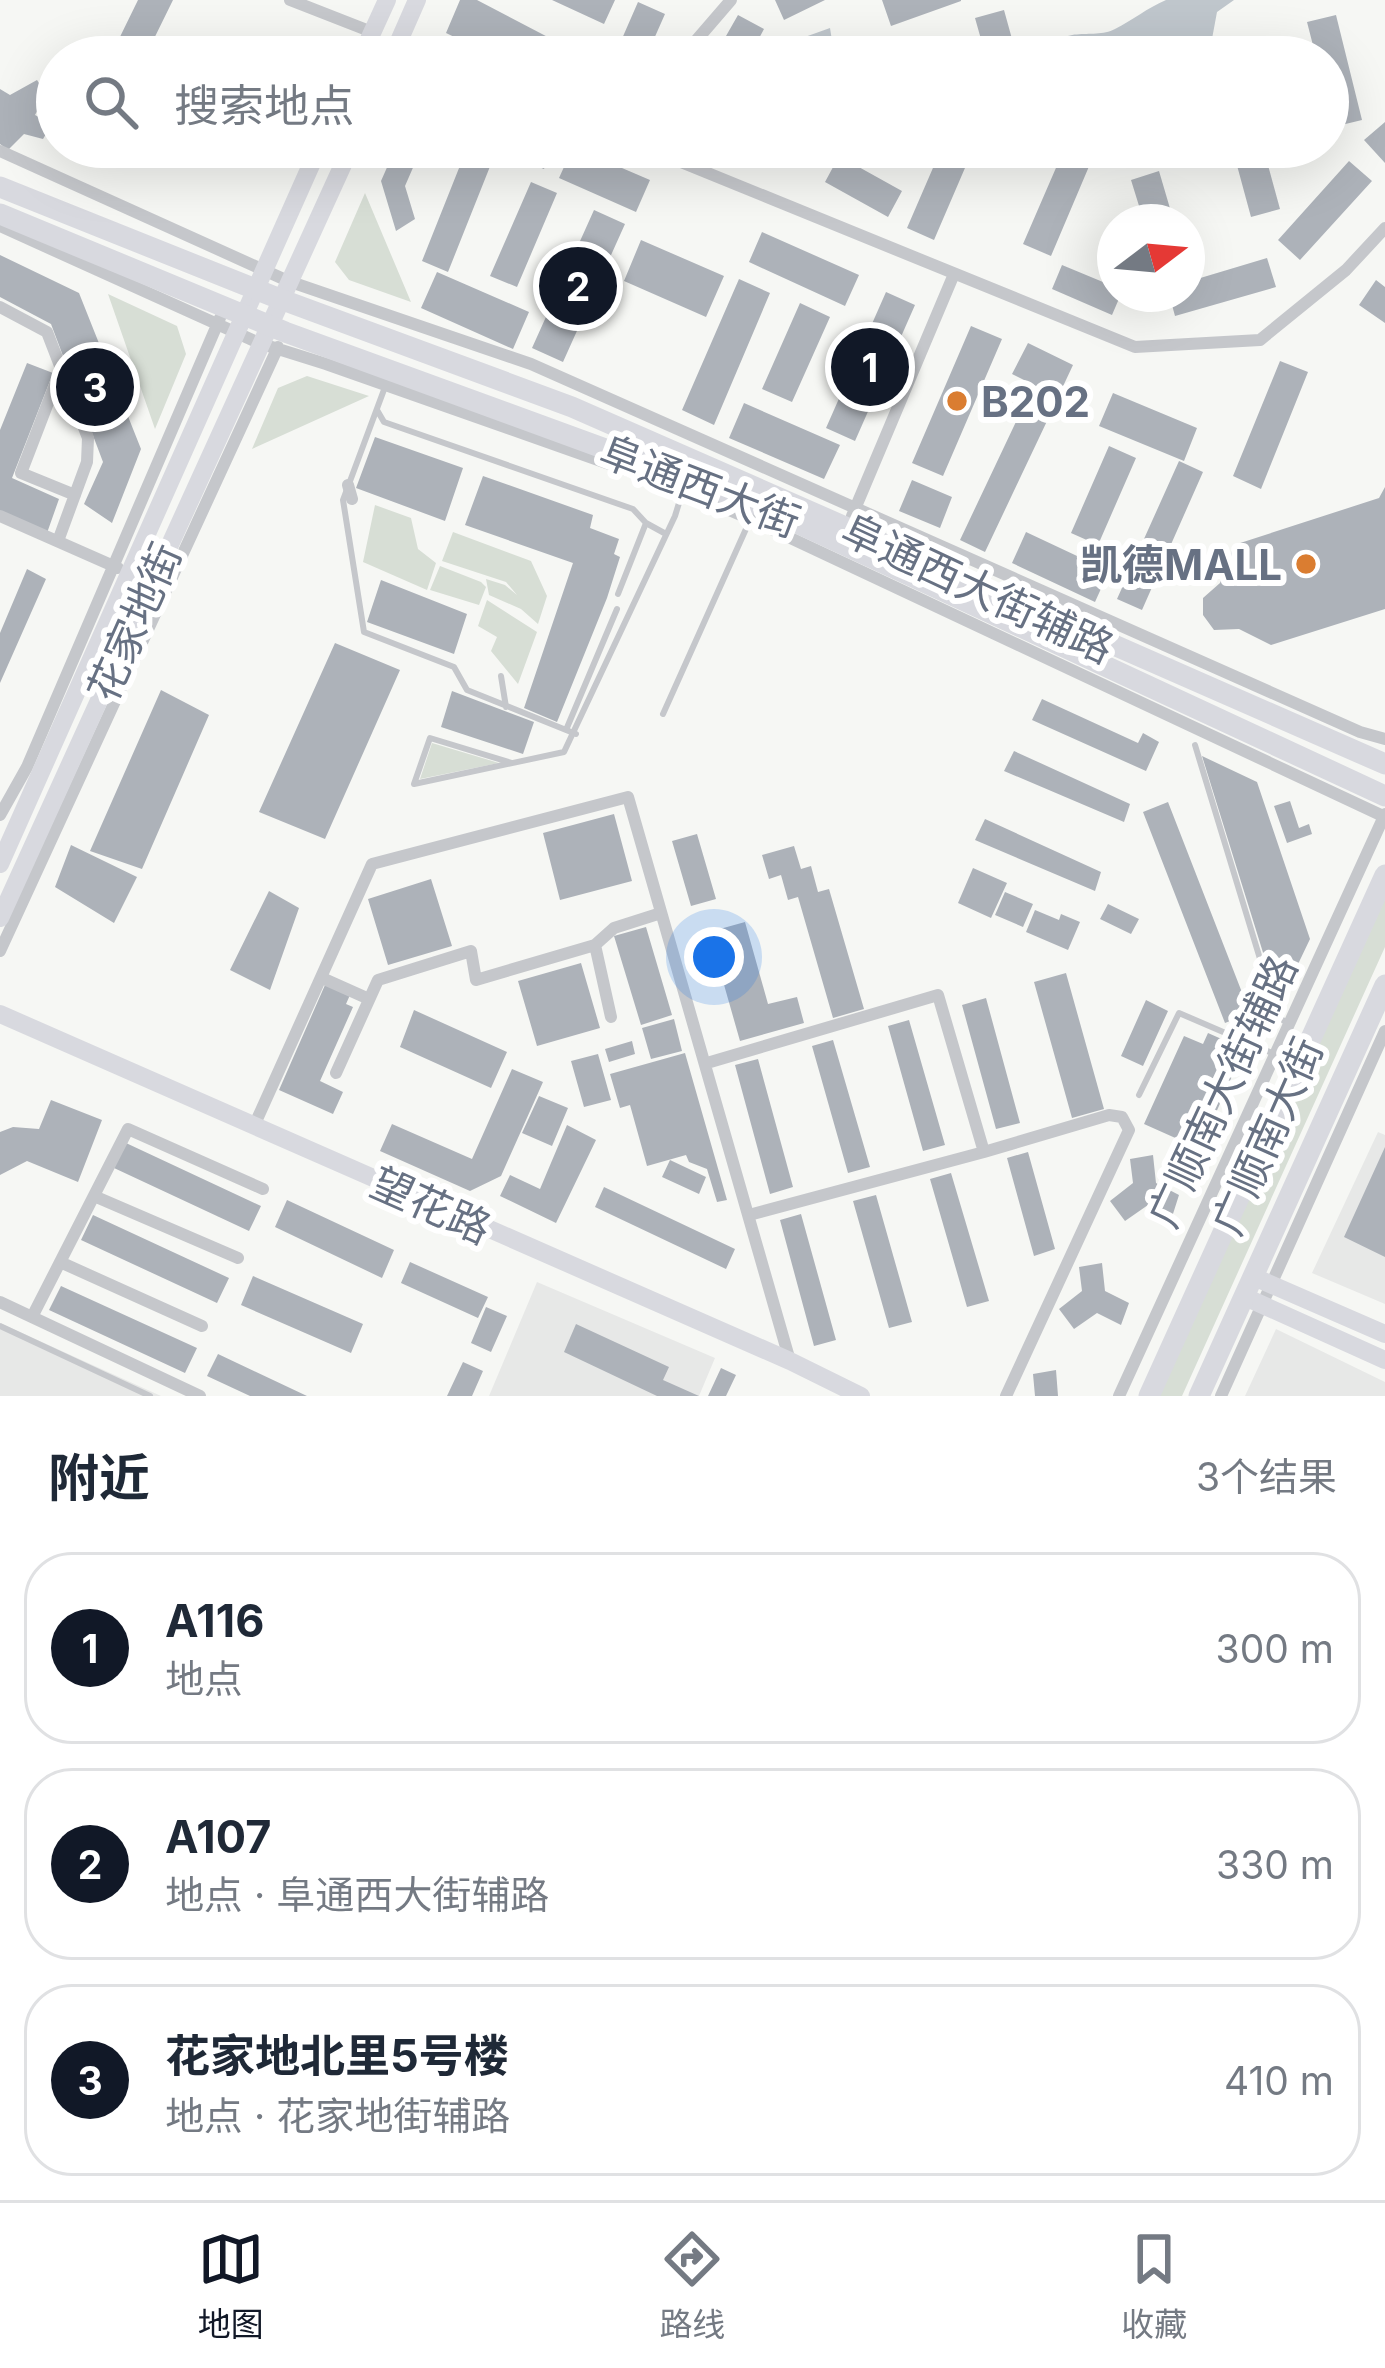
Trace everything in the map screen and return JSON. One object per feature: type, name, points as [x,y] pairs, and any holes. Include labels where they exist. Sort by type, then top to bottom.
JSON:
[{"type":"main road","points":[[370,36],[387,0]]},
{"type":"main road","points":[[401,36],[417,0]]},
{"type":"main road","name":"花家地街","points":[[0,864],[231,319],[259,279],[309,168]]},
{"type":"main road","name":"花家地街","points":[[0,918],[272,338],[284,290],[341,168]]},
{"type":"main road","name":"阜通西大街","points":[[0,187],[259,279],[572,407],[756,504],[1385,796]]},
{"type":"main road","name":"阜通西大街","points":[[0,214],[272,338],[388,380],[756,504],[851,518],[906,556],[1385,764]]},
{"type":"main road","name":"广顺南大街","points":[[1149,1396],[1383,884]]},
{"type":"main road","name":"广顺南大街","points":[[1199,1396],[1258,1290],[1378,1040],[1385,985]]},
{"type":"main road","name":"望花路","points":[[0,1013],[861,1396]]},
{"type":"main road","points":[[1258,1290],[1385,1334]]},
{"type":"main road","points":[[1258,1290],[1385,1360]]},
{"type":"street","points":[[290,0],[372,32]]},
{"type":"street","points":[[700,36],[731,0]]},
{"type":"street","points":[[0,151],[259,279]]},
{"type":"street","points":[[695,168],[1135,347],[1261,340],[1346,270],[1385,228]]},
{"type":"street","points":[[0,226],[231,319]]},
{"type":"street","points":[[851,518],[954,274]]},
{"type":"street","name":"阜通西大街辅路","points":[[284,290],[531,364],[851,518],[1385,739]]},
{"type":"street","points":[[2,313],[47,332],[88,438],[88,462],[58,542]]},
{"type":"street","points":[[0,951],[272,338]]},
{"type":"street","points":[[61,368],[21,473],[75,495]]},
{"type":"street","name":"阜通西大街辅路","points":[[388,380],[683,490],[756,504],[1385,816]]},
{"type":"street","points":[[0,516],[122,570],[0,815]]},
{"type":"street","points":[[254,1126],[372,864],[628,797],[790,1361]]},
{"type":"street","name":"广顺南大街辅路","points":[[1119,1396],[1385,816]]},
{"type":"street","points":[[336,1073],[378,980],[471,951],[476,980],[595,945],[614,928],[661,913]]},
{"type":"street","points":[[595,945],[611,1017]]},
{"type":"street","points":[[322,978],[369,999]]},
{"type":"street","points":[[707,1063],[938,995],[983,1152]]},
{"type":"street","points":[[749,1215],[1109,1115],[1122,1117],[1129,1130],[1006,1396]]},
{"type":"street","points":[[32,1317],[128,1129],[263,1189]]},
{"type":"street","points":[[94,1196],[238,1258]]},
{"type":"street","points":[[60,1262],[202,1326]]},
{"type":"street","points":[[1221,1396],[1258,1290]]},
{"type":"street","points":[[5,1304],[200,1396]]},
{"type":"lane","points":[[388,380],[350,492],[343,500],[364,632],[454,667],[467,690],[576,734]]},
{"type":"lane","points":[[376,410],[384,422],[633,508],[665,534]]},
{"type":"lane","points":[[515,764],[430,738],[414,784],[515,764],[564,752],[683,490]]},
{"type":"lane","points":[[664,714],[756,504]]},
{"type":"lane","points":[[618,594],[646,523]]},
{"type":"lane","points":[[566,730],[617,609]]},
{"type":"lane","points":[[501,676],[506,707]]},
{"type":"lane","points":[[1195,745],[1279,1018],[1289,1023]]},
{"type":"lane","points":[[1139,1095],[1179,1012],[1275,1054]]},
{"type":"lane","points":[[5,1304],[2,1326],[150,1396]]},
{"type":"shaded area","points":[[1166,0],[1234,0],[1217,12],[1213,36],[1068,36],[1115,29]]},
{"type":"shaded area","points":[[830,28],[831,36],[808,36]]},
{"type":"shaded area","points":[[365,193],[411,302],[349,280],[335,262]]},
{"type":"shaded area","points":[[108,294],[177,326],[186,354],[155,429]]},
{"type":"shaded area","points":[[307,376],[369,396],[252,449],[278,388]]},
{"type":"shaded area","points":[[375,505],[411,518],[418,549],[436,563],[427,590],[363,562]]},
{"type":"shaded area","points":[[453,532],[531,561],[547,596],[538,624],[521,609],[489,595],[486,579],[517,595],[506,582],[442,561]]},
{"type":"shaded area","points":[[440,566],[486,587],[479,605],[430,590]]},
{"type":"shaded area","points":[[487,600],[537,632],[518,684],[491,651],[497,637],[478,626]]},
{"type":"shaded area","points":[[432,743],[499,763],[420,779]]},
{"type":"shaded area","points":[[1385,899],[1385,947],[1182,1396],[1159,1396]]},
{"type":"shaded area","points":[[1378,1132],[1385,1135],[1385,1304],[1312,1273]]},
{"type":"shaded area","points":[[537,1282],[715,1358],[699,1396],[489,1396]]},
{"type":"shaded area","points":[[0,1323],[161,1396],[0,1396]]},
{"type":"shaded area","points":[[1276,1329],[1385,1382],[1385,1396],[1245,1396]]},
{"type":"building","points":[[138,0],[173,0],[155,36],[120,36]]},
{"type":"building","points":[[460,0],[477,0],[546,36],[452,36],[446,33]]},
{"type":"building","points":[[552,0],[615,0],[604,24]]},
{"type":"building","points":[[775,0],[825,0],[784,20]]},
{"type":"building","points":[[882,0],[961,0],[961,1],[891,26]]},
{"type":"building","points":[[638,2],[665,14],[655,36],[623,36]]},
{"type":"building","points":[[1004,10],[1011,36],[980,36],[975,18]]},
{"type":"building","points":[[738,15],[764,29],[760,36],[726,36]]},
{"type":"building","points":[[1336,15],[1341,36],[1311,36],[1307,22]]},
{"type":"building","points":[[1349,68],[1362,120],[1349,123]]},
{"type":"building","points":[[36,81],[36,137],[24,134],[8,150],[0,144],[0,89],[10,95]]},
{"type":"building","points":[[1385,122],[1385,163],[1364,140]]},
{"type":"building","points":[[1349,161],[1372,181],[1300,260],[1278,240],[1343,168],[1349,168]]},
{"type":"building","points":[[387,168],[413,168],[405,186],[415,219],[396,231],[381,181]]},
{"type":"building","points":[[459,168],[489,168],[448,272],[422,261]]},
{"type":"building","points":[[564,168],[622,168],[650,180],[636,212],[559,178]]},
{"type":"building","points":[[833,168],[861,168],[902,191],[888,217],[825,182]]},
{"type":"building","points":[[933,168],[965,168],[934,240],[907,228]]},
{"type":"building","points":[[1056,168],[1088,168],[1051,256],[1023,244]]},
{"type":"building","points":[[1238,168],[1269,168],[1280,209],[1251,217]]},
{"type":"building","points":[[1159,171],[1169,204],[1138,204],[1131,180]]},
{"type":"building","points":[[531,182],[557,193],[517,287],[490,276]]},
{"type":"building","points":[[594,210],[625,224],[563,362],[532,348]]},
{"type":"building","points":[[762,232],[859,275],[845,306],[749,262]]},
{"type":"building","points":[[641,240],[724,276],[706,317],[624,281]]},
{"type":"building","points":[[0,255],[79,293],[141,449],[112,523],[84,504],[103,462],[51,324],[0,297]]},
{"type":"building","points":[[1267,258],[1276,287],[1205,307],[1205,277]]},
{"type":"building","points":[[1062,265],[1097,280],[1097,308],[1052,289]]},
{"type":"building","points":[[437,272],[529,312],[513,349],[421,308]]},
{"type":"building","points":[[739,279],[770,293],[714,425],[682,410]]},
{"type":"building","points":[[1376,280],[1385,287],[1385,323],[1359,305]]},
{"type":"building","points":[[886,292],[915,305],[855,441],[826,428]]},
{"type":"building","points":[[800,303],[830,317],[792,402],[762,389]]},
{"type":"building","name":"B202","points":[[971,326],[1002,339],[943,476],[912,463]]},
{"type":"building","points":[[1028,343],[1073,365],[1058,397],[1012,374]]},
{"type":"building","points":[[1280,361],[1308,372],[1261,489],[1233,476]]},
{"type":"building","points":[[27,363],[53,373],[12,478],[59,499],[47,533],[0,511],[0,430]]},
{"type":"building","points":[[1113,393],[1197,428],[1184,461],[1099,426]]},
{"type":"building","points":[[744,403],[840,445],[824,479],[729,438]]},
{"type":"building","points":[[1023,407],[1048,419],[985,552],[960,540]]},
{"type":"building","points":[[375,437],[463,468],[445,521],[356,488]]},
{"type":"building","points":[[1109,446],[1136,458],[1098,545],[1071,533]]},
{"type":"building","points":[[1179,461],[1203,472],[1142,610],[1117,599]]},
{"type":"building","points":[[483,476],[593,515],[590,528],[619,539],[614,554],[620,557],[607,598],[557,722],[524,708],[573,563],[465,525]]},
{"type":"building","points":[[912,480],[952,497],[940,528],[899,511]]},
{"type":"building","name":"凯德MALL","points":[[1385,487],[1385,609],[1271,645],[1239,629],[1214,630],[1203,615],[1203,598],[1220,583],[1234,545],[1379,498]]},
{"type":"building","points":[[1026,532],[1109,571],[1095,602],[1012,563]]},
{"type":"building","points":[[27,569],[46,579],[0,683],[0,633]]},
{"type":"building","points":[[381,580],[467,614],[454,654],[367,622]]},
{"type":"building","points":[[335,643],[400,670],[325,839],[259,812]]},
{"type":"building","points":[[161,690],[209,715],[142,869],[90,851]]},
{"type":"building","points":[[452,691],[534,722],[523,754],[441,727]]},
{"type":"building","points":[[1042,699],[1138,743],[1143,733],[1159,742],[1146,771],[1032,720]]},
{"type":"building","points":[[1014,751],[1130,804],[1124,822],[1004,771]]},
{"type":"building","points":[[1202,756],[1257,782],[1310,939],[1279,1004]]},
{"type":"building","points":[[1290,801],[1299,828],[1309,824],[1312,834],[1287,843],[1274,806]]},
{"type":"building","points":[[1168,802],[1250,1013],[1225,1023],[1143,812]]},
{"type":"building","points":[[614,814],[632,881],[560,900],[543,833]]},
{"type":"building","points":[[985,819],[1101,872],[1095,891],[975,840]]},
{"type":"building","points":[[697,834],[716,899],[691,906],[672,841]]},
{"type":"building","points":[[71,845],[137,877],[114,923],[55,887]]},
{"type":"building","points":[[794,846],[801,869],[811,866],[818,892],[829,889],[864,1009],[833,1018],[798,897],[788,900],[781,875],[769,879],[762,855]]},
{"type":"building","points":[[973,868],[1007,883],[991,918],[958,903]]},
{"type":"building","points":[[431,879],[452,946],[388,965],[368,899]]},
{"type":"building","points":[[269,891],[299,908],[270,990],[230,970]]},
{"type":"building","points":[[1005,892],[1033,904],[1023,927],[995,915]]},
{"type":"building","points":[[1108,904],[1139,919],[1131,934],[1100,919]]},
{"type":"building","points":[[1035,910],[1080,922],[1068,950],[1026,932]]},
{"type":"building","points":[[745,922],[768,1004],[797,997],[804,1023],[740,1041],[709,932]]},
{"type":"building","points":[[646,927],[672,1015],[641,1025],[614,936]]},
{"type":"building","points":[[581,963],[600,1028],[537,1046],[518,981]]},
{"type":"building","points":[[1066,973],[1104,1109],[1072,1118],[1034,982]]},
{"type":"building","points":[[325,985],[350,995],[346,1004],[353,1007],[320,1081],[343,1092],[333,1114],[279,1090]]},
{"type":"building","points":[[986,998],[1020,1123],[996,1129],[962,1005]]},
{"type":"building","points":[[1146,1000],[1168,1011],[1143,1066],[1121,1056]]},
{"type":"building","points":[[414,1010],[507,1052],[491,1088],[400,1047]]},
{"type":"building","points":[[674,1019],[682,1051],[651,1059],[642,1028]]},
{"type":"building","points":[[909,1020],[945,1145],[923,1151],[888,1026]]},
{"type":"building","points":[[1208,1033],[1244,1049],[1200,1149],[1144,1124],[1184,1036],[1203,1044]]},
{"type":"building","points":[[833,1040],[870,1167],[848,1173],[812,1046]]},
{"type":"building","points":[[632,1041],[635,1054],[609,1062],[605,1049]]},
{"type":"building","points":[[685,1053],[727,1200],[717,1202],[707,1169],[689,1162],[686,1155],[647,1166],[630,1105],[620,1108],[610,1074]]},
{"type":"building","points":[[598,1054],[611,1100],[584,1107],[571,1061]]},
{"type":"building","points":[[758,1059],[793,1187],[770,1194],[735,1065]]},
{"type":"building","points":[[512,1069],[543,1082],[501,1176],[470,1191],[380,1151],[392,1124],[472,1159]]},
{"type":"building","points":[[539,1096],[568,1108],[552,1146],[522,1133]]},
{"type":"building","points":[[51,1100],[102,1120],[78,1182],[27,1161],[0,1175],[0,1132],[13,1127],[39,1129]]},
{"type":"building","points":[[567,1125],[596,1140],[556,1223],[500,1196],[510,1175],[540,1189]]},
{"type":"building","points":[[126,1143],[261,1206],[249,1231],[114,1168]]},
{"type":"building","points":[[1385,1147],[1385,1257],[1344,1237]]},
{"type":"building","points":[[1028,1152],[1055,1249],[1034,1256],[1007,1158]]},
{"type":"building","points":[[1153,1155],[1156,1183],[1179,1195],[1172,1217],[1148,1205],[1125,1221],[1110,1201],[1133,1183],[1130,1159]]},
{"type":"building","points":[[670,1160],[706,1177],[699,1194],[662,1177]]},
{"type":"building","points":[[951,1173],[989,1301],[967,1307],[930,1179]]},
{"type":"building","points":[[604,1187],[735,1249],[726,1269],[595,1207]]},
{"type":"building","points":[[876,1195],[912,1322],[889,1328],[853,1201]]},
{"type":"building","points":[[287,1200],[394,1250],[382,1278],[275,1227]]},
{"type":"building","points":[[801,1214],[836,1340],[814,1346],[780,1220]]},
{"type":"building","points":[[93,1215],[229,1278],[217,1303],[81,1240]]},
{"type":"building","points":[[410,1262],[488,1297],[478,1318],[401,1283]]},
{"type":"building","points":[[1102,1263],[1105,1291],[1129,1303],[1121,1325],[1097,1313],[1074,1329],[1059,1309],[1082,1291],[1079,1267]]},
{"type":"building","points":[[253,1276],[363,1324],[351,1353],[241,1305]]},
{"type":"building","points":[[61,1286],[197,1348],[185,1373],[49,1310]]},
{"type":"building","points":[[486,1307],[507,1316],[491,1352],[471,1343]]},
{"type":"building","points":[[576,1324],[669,1367],[663,1380],[699,1396],[657,1396],[564,1352]]},
{"type":"building","points":[[218,1354],[307,1396],[250,1396],[207,1376]]},
{"type":"building","points":[[463,1362],[483,1371],[472,1396],[447,1396]]},
{"type":"building","points":[[721,1368],[736,1375],[726,1396],[708,1396]]},
{"type":"building","points":[[1056,1370],[1058,1396],[1035,1396],[1033,1374]]},
{"type":"place","name":"A107","points":[[578,286]]},
{"type":"place","name":"A116","points":[[870,367]]},
{"type":"place","name":"花家地北里5号楼","points":[[95,387]]},
{"type":"place","name":"B202","points":[[957,401]]},
{"type":"place","name":"凯德MALL","points":[[1306,564]]}]
